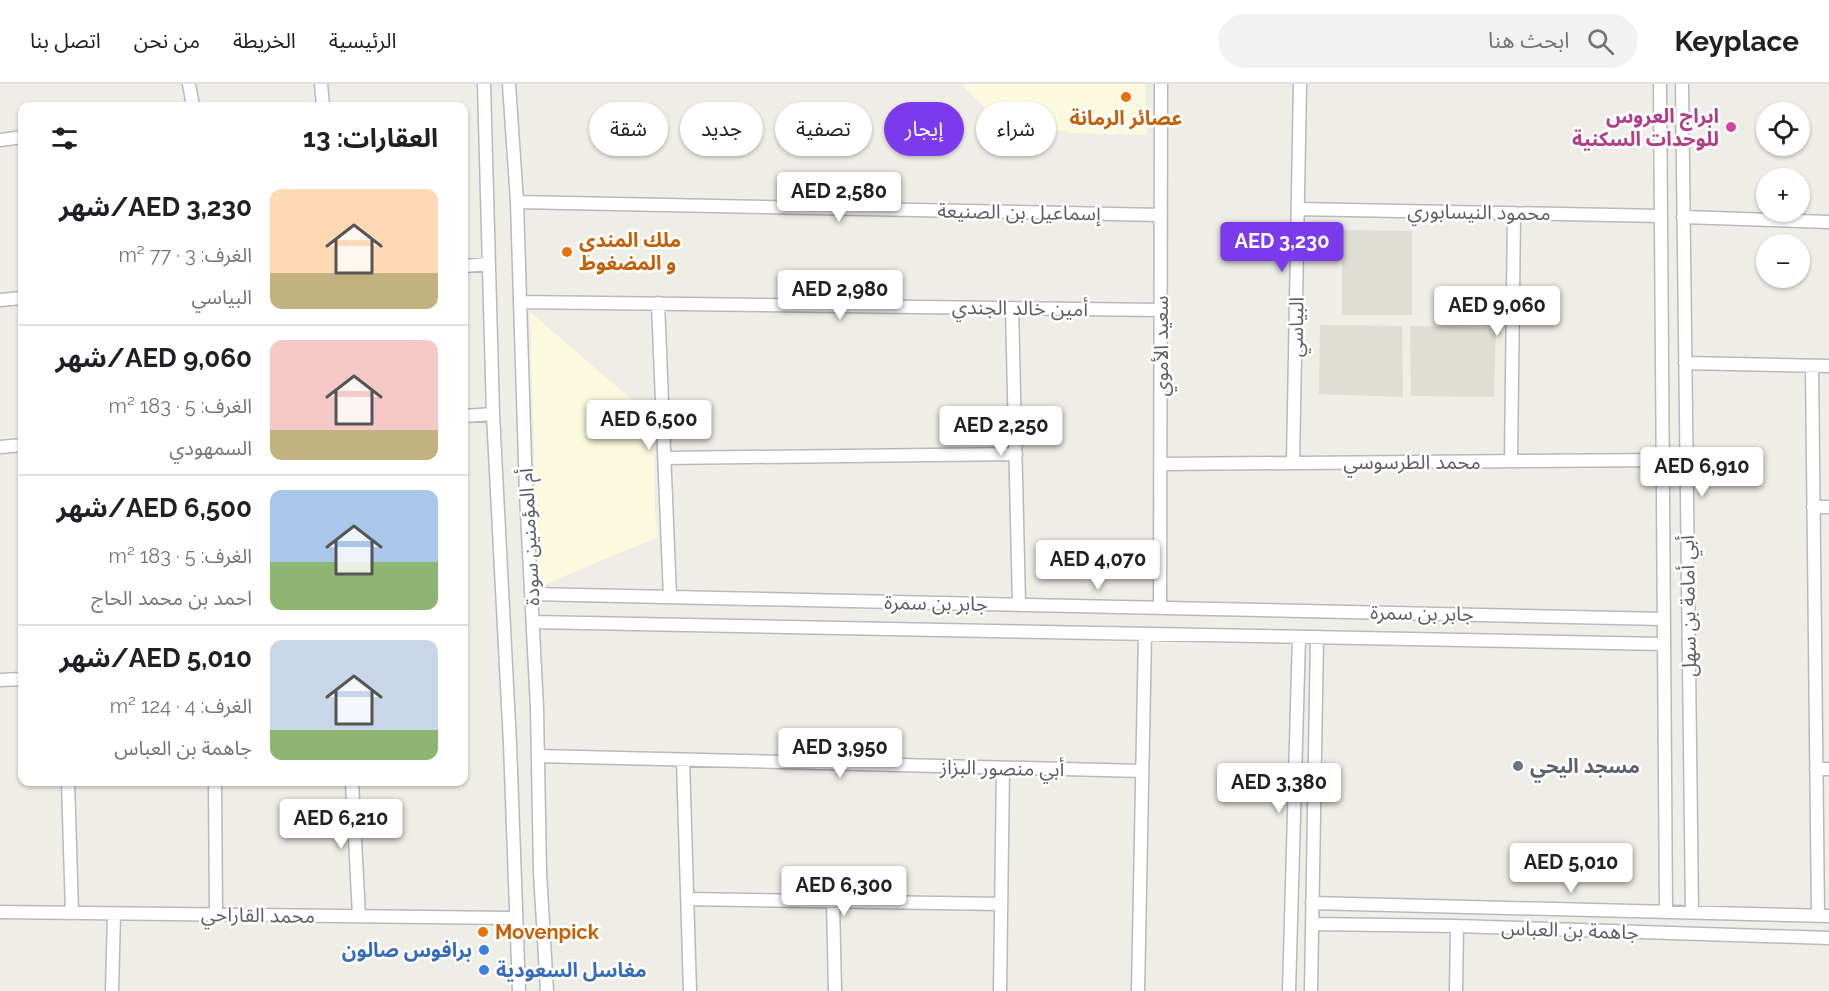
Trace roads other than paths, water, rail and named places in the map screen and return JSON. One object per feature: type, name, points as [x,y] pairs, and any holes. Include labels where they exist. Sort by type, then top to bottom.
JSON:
[{"type":"street","points":[[189,84],[192,102]]},
{"type":"street","points":[[321,84],[323,102]]},
{"type":"street","name":"أم المؤمنين سودة","points":[[484,84],[493,414],[510,744],[519,991]]},
{"type":"street","name":"أم المؤمنين سودة","points":[[510,84],[517,202],[526,505],[534,622],[540,872],[547,991]]},
{"type":"street","name":"سعيد الأموي","points":[[1160,608],[1161,84]]},
{"type":"street","name":"البياسي","points":[[1293,463],[1300,84]]},
{"type":"street","name":"أبي أمامة بن سهل","points":[[1660,84],[1666,912]]},
{"type":"street","name":"أبي أمامة بن سهل","points":[[1682,84],[1692,912]]},
{"type":"street","points":[[0,140],[18,138]]},
{"type":"street","name":"إسماعيل بن الصنيعة","points":[[517,202],[1161,214]]},
{"type":"street","name":"محمود النيسابوري","points":[[1298,209],[1661,216]]},
{"type":"street","points":[[1510,461],[1514,213]]},
{"type":"street","points":[[1683,217],[1829,222]]},
{"type":"street","points":[[468,266],[489,264]]},
{"type":"street","points":[[0,300],[18,298]]},
{"type":"street","name":"أمين خالد الجندي","points":[[520,302],[1161,310]]},
{"type":"street","points":[[658,303],[670,597]]},
{"type":"street","points":[[1012,308],[1019,604]]},
{"type":"street","points":[[1685,363],[1829,366]]},
{"type":"street","points":[[1812,366],[1816,769],[1824,916]]},
{"type":"street","points":[[468,416],[493,414]]},
{"type":"street","points":[[0,447],[18,445]]},
{"type":"street","points":[[664,458],[1016,454]]},
{"type":"street","name":"محمد الطرسوسي","points":[[1161,464],[1663,460]]},
{"type":"street","points":[[1813,507],[1829,507]]},
{"type":"street","name":"جابر بن سمرة","points":[[532,594],[1664,619]]},
{"type":"street","name":"جابر بن سمرة","points":[[534,622],[1665,644]]},
{"type":"street","points":[[1137,991],[1145,634]]},
{"type":"street","points":[[1289,991],[1299,637]]},
{"type":"street","points":[[1311,991],[1317,637]]},
{"type":"street","points":[[0,680],[18,679]]},
{"type":"street","name":"أبي منصور البزاز","points":[[538,756],[1142,771]]},
{"type":"street","points":[[683,760],[690,991]]},
{"type":"street","points":[[1000,991],[1003,768]]},
{"type":"street","points":[[1816,769],[1829,769]]},
{"type":"street","points":[[68,786],[72,913]]},
{"type":"street","points":[[215,786],[216,914]]},
{"type":"street","points":[[352,786],[359,916]]},
{"type":"street","points":[[687,899],[1001,904]]},
{"type":"street","points":[[833,902],[835,991]]},
{"type":"street","name":"جاهمة بن العباس","points":[[1312,903],[1824,916]]},
{"type":"street","name":"محمد القاراحي","points":[[0,912],[516,918]]},
{"type":"street","points":[[112,991],[114,914]]},
{"type":"street","name":"جاهمة بن العباس","points":[[1312,924],[1457,926],[1829,938]]},
{"type":"street","points":[[1456,991],[1457,926]]},
{"type":"place","name":"عصائر الرمانة","points":[[1126,97]]},
{"type":"place","name":"ابراج العروس للوحدات السكنية","points":[[1731,127]]},
{"type":"place","name":"ملك المندي و المضغوط","points":[[567,252]]},
{"type":"place","name":"مسجد اليحي","points":[[1518,766]]},
{"type":"place","name":"Movenpick","points":[[483,932]]},
{"type":"place","name":"برافوس صالون","points":[[484,950]]},
{"type":"place","name":"مغاسل السعودية","points":[[484,970]]}]
